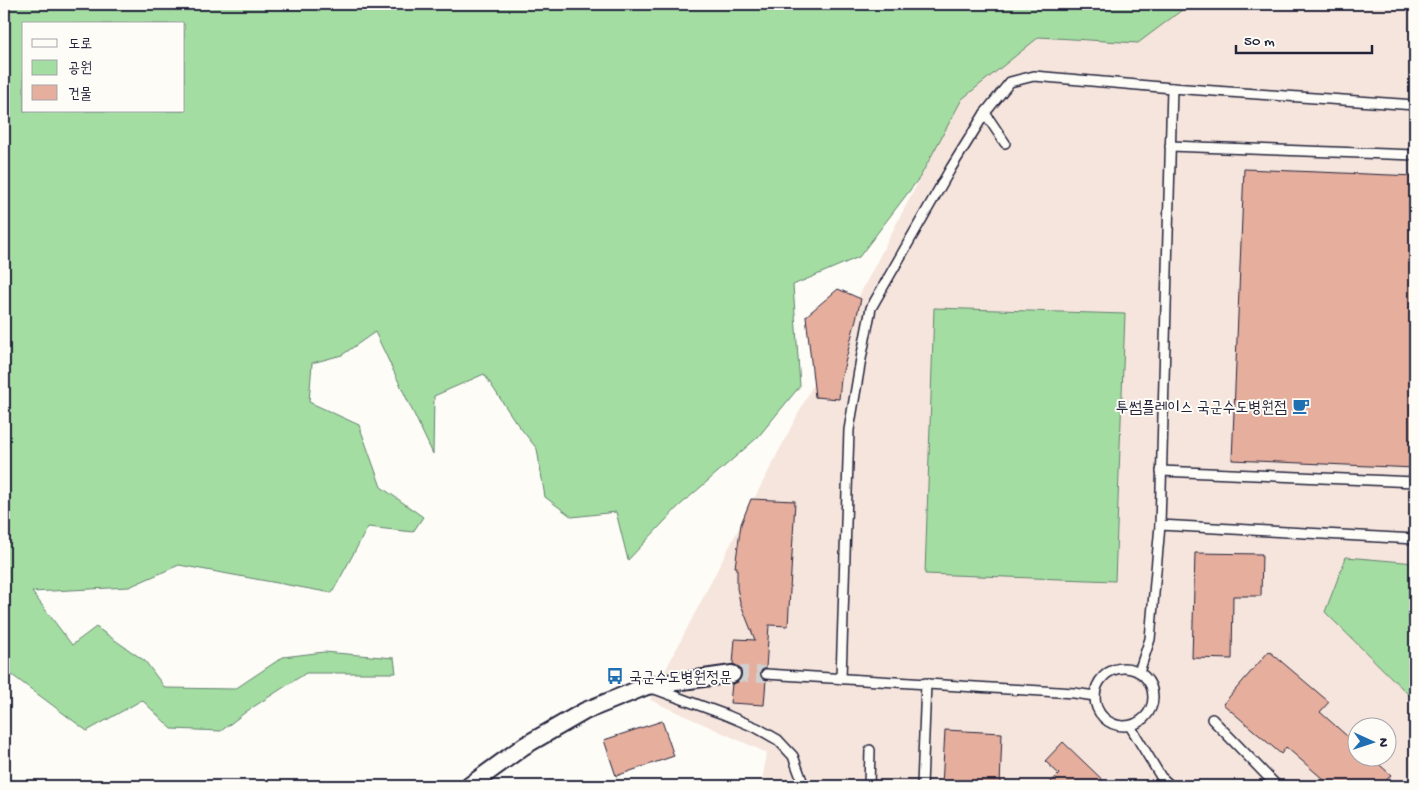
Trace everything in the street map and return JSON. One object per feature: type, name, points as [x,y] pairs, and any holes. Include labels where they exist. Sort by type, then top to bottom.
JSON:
[{"type":"street","points":[[469,786],[524,746],[585,711],[648,686],[732,674]]},
{"type":"lane","points":[[841,678],[849,430],[871,308],[951,168],[985,113],[1010,82],[1034,76],[1415,105]]},
{"type":"lane","points":[[1139,672],[1150,639],[1160,525],[1172,88]]},
{"type":"lane","points":[[985,113],[1005,143]]},
{"type":"lane","points":[[1170,146],[1415,155]]},
{"type":"lane","points":[[1162,471],[1415,482]]},
{"type":"lane","points":[[1160,525],[1415,539]]},
{"type":"lane","points":[[1120,668],[1139,672],[1147,679],[1152,688],[1152,705],[1148,714],[1139,722],[1130,726],[1117,726],[1108,721],[1098,711],[1095,696],[1098,686],[1103,677],[1120,668]]},
{"type":"lane","points":[[766,674],[926,683],[1095,696]]},
{"type":"lane","points":[[922,786],[926,683]]},
{"type":"lane","points":[[648,686],[726,715],[757,728],[778,740],[793,756],[804,786]]},
{"type":"lane","points":[[1212,719],[1277,786]]},
{"type":"lane","points":[[1130,726],[1161,777],[1171,786]]},
{"type":"lane","points":[[870,750],[870,786]]},
{"type":"shaded area","points":[[1023,4],[1415,4],[1415,786],[761,786],[767,753],[650,700],[932,155],[950,110]]},
{"type":"green space","points":[[4,4],[1190,4],[1138,43],[1039,37],[962,99],[920,177],[859,257],[793,285],[800,386],[758,437],[678,507],[628,560],[616,512],[572,517],[545,497],[537,449],[515,421],[484,374],[434,396],[433,454],[375,332],[342,355],[312,363],[309,402],[359,425],[381,487],[423,517],[413,532],[368,527],[332,593],[179,565],[129,587],[32,592],[72,645],[96,627],[145,661],[165,688],[235,689],[283,657],[324,652],[394,658],[396,673],[306,673],[247,711],[221,731],[172,729],[142,700],[87,731],[8,672],[4,672]]},
{"type":"green space","points":[[934,308],[1125,314],[1115,581],[925,574]]},
{"type":"green space","points":[[1346,557],[1415,563],[1415,701],[1325,612]]},
{"type":"building","points":[[1244,169],[1415,176],[1415,370],[1413,395],[1415,395],[1415,468],[1232,460]]},
{"type":"building","points":[[838,289],[861,299],[841,379],[839,399],[815,397],[806,316]]},
{"type":"building","points":[[751,499],[795,501],[788,626],[769,625],[766,668],[760,673],[761,677],[766,680],[764,705],[730,703],[732,684],[738,682],[742,673],[740,668],[733,664],[735,639],[755,640],[740,602],[737,588],[737,567],[735,567],[741,524]]},
{"type":"building","points":[[1195,553],[1262,554],[1261,596],[1233,596],[1232,659],[1192,658]]},
{"type":"building","points":[[1269,651],[1329,702],[1320,712],[1346,735],[1346,768],[1383,768],[1391,775],[1381,786],[1331,786],[1286,747],[1281,754],[1223,704]]},
{"type":"building","points":[[662,721],[674,756],[616,776],[604,740]]},
{"type":"building","points":[[945,730],[1002,733],[1000,786],[942,786]]},
{"type":"building","points":[[1063,742],[1109,786],[1047,786],[1059,774],[1045,761]]},
{"type":"tunnel","points":[[732,674],[766,674]]},
{"type":"place","name":"투썸플레이스 국군수도병원점","points":[[1301,406]]},
{"type":"place","name":"국군수도병원정문","points":[[615,676]]}]
